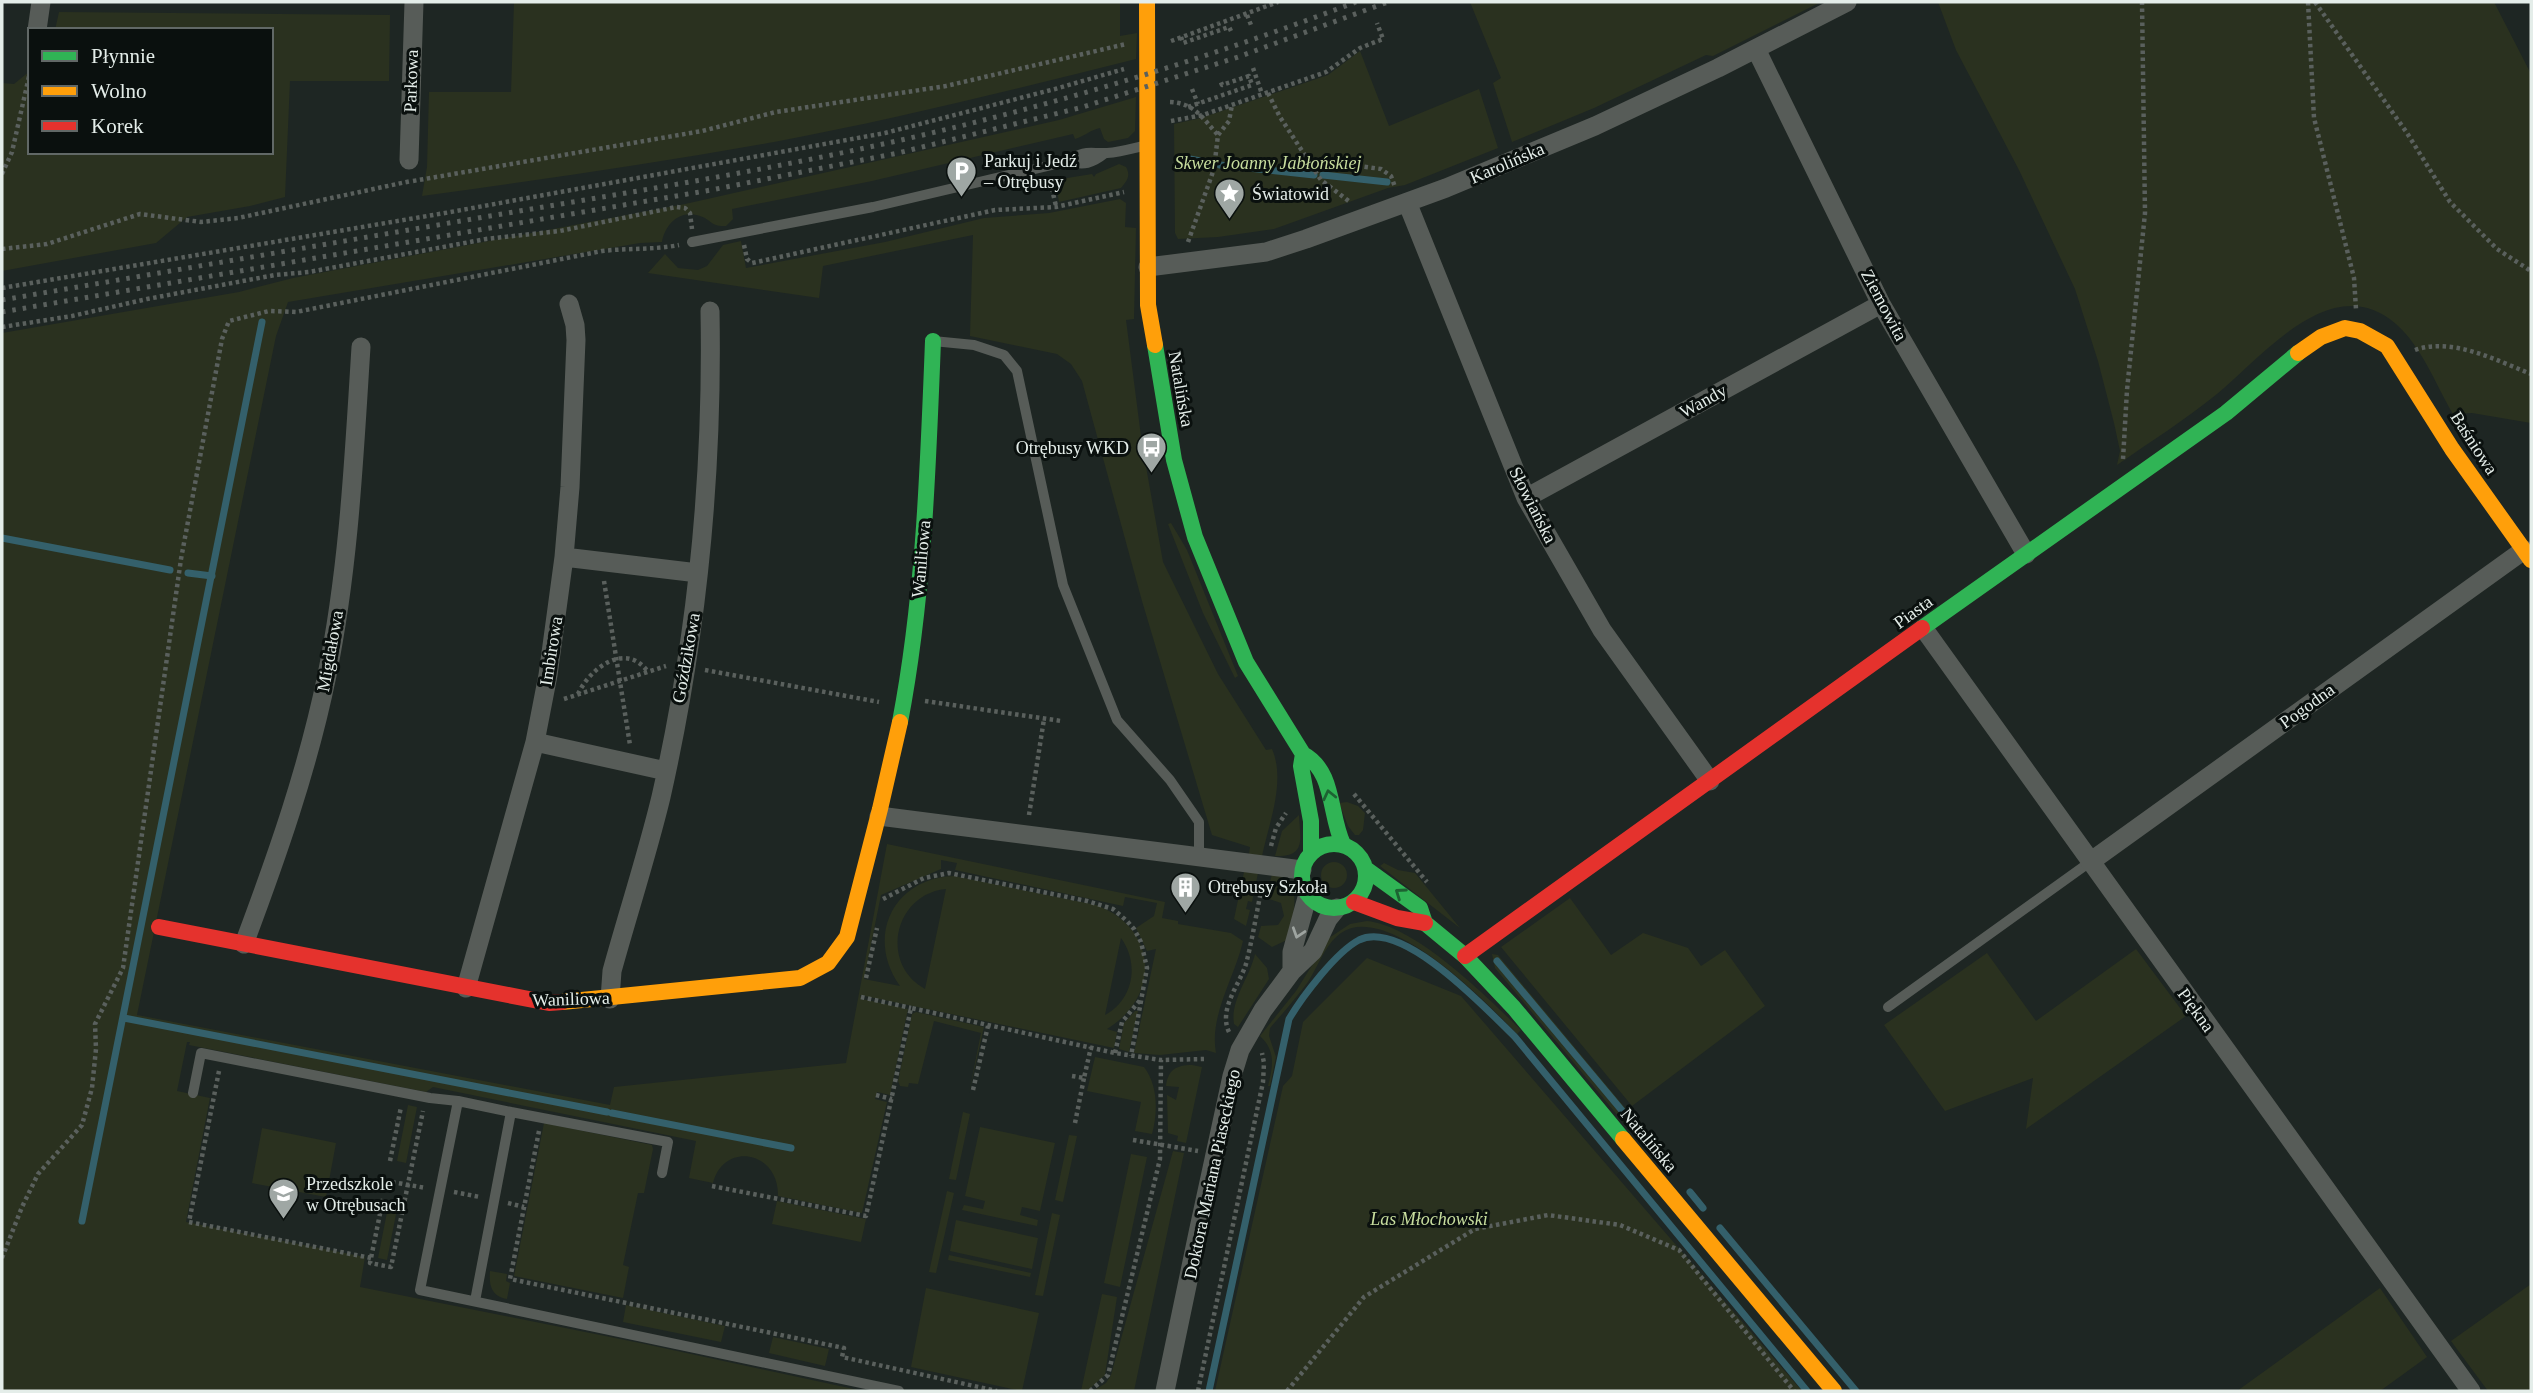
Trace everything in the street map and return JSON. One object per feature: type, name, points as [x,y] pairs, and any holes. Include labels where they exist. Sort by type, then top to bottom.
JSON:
[{"type":"street","points":[[37,28],[41,2]]},
{"type":"street","name":"Parkowa","points":[[409,160],[414,2]]},
{"type":"street","name":"Natalińska","points":[[1147,2],[1150,325],[1174,460],[1195,537],[1246,662],[1303,754],[1314,760],[1323,775],[1337,832],[1343,844]]},
{"type":"street","name":"Karolińska","points":[[1148,267],[1266,252],[1404,204],[1595,126],[1847,2]]},
{"type":"street","name":"Ziemowita","points":[[1756,49],[1881,304],[2026,554]]},
{"type":"street","name":"Słowiańska","points":[[1404,204],[1526,498],[1602,630],[1710,781]]},
{"type":"street","name":"Imbirowa","points":[[466,988],[535,742],[564,557],[570,487],[576,340],[569,304]]},
{"type":"street","name":"Wandy","points":[[1526,498],[1881,304]]},
{"type":"street","name":"Goździkowa","points":[[610,999],[612,971],[666,771],[686,666],[698,573],[708,453],[710,311]]},
{"type":"street","name":"Piasta","points":[[1465,956],[2226,413],[2281,365],[2321,337],[2334,331],[2353,329],[2387,345]]},
{"type":"street","name":"Waniliowa","points":[[159,927],[549,1003],[800,978],[820,970],[835,958],[847,937],[879,816],[907,682],[923,551],[933,341]]},
{"type":"street","name":"Baśniowa","points":[[2387,345],[2452,449],[2528,555]]},
{"type":"street","name":"Migdałowa","points":[[244,944],[309,754],[327,673],[348,531],[361,347]]},
{"type":"street","name":"Pogodna","points":[[2090,862],[2528,555]]},
{"type":"street","points":[[564,557],[698,573]]},
{"type":"street","name":"Piękna","points":[[1923,629],[2471,1391]]},
{"type":"street","points":[[535,742],[666,771]]},
{"type":"street","name":"Natalińska","points":[[1303,754],[1301,766],[1311,821],[1307,862]]},
{"type":"street","points":[[879,816],[1267,865],[1307,862]]},
{"type":"street","points":[[1326,844],[1343,844],[1356,852],[1366,869],[1365,887],[1345,905],[1320,905],[1308,894],[1302,879],[1307,862],[1326,844]]},
{"type":"street","name":"Natalińska","points":[[1366,869],[1420,908],[1425,923],[1465,956],[1528,1024],[1833,1391]]},
{"type":"street","name":"Doktora Mariana Piaseckiego","points":[[1292,971],[1292,952],[1308,894]]},
{"type":"street","name":"Natalińska","points":[[1345,905],[1413,923],[1425,923]]},
{"type":"street","name":"Doktora Mariana Piaseckiego","points":[[1165,1391],[1235,1065],[1255,1021],[1292,971],[1313,951],[1328,919],[1345,905]]},
{"type":"lane","points":[[692,242],[873,207],[1069,161],[1077,155],[1094,151],[1104,154],[1148,145]]},
{"type":"lane","points":[[933,341],[974,345],[1004,355],[1017,371],[1063,585],[1117,720],[1170,780],[1199,822],[1199,857]]},
{"type":"lane","points":[[1888,1007],[2090,862]]},
{"type":"lane","points":[[193,1093],[201,1054],[430,1098],[542,1116],[668,1142],[662,1173]]},
{"type":"lane","points":[[458,1101],[420,1290],[899,1391]]},
{"type":"lane","points":[[475,1301],[511,1112]]},
{"type":"path","points":[[1168,48],[1172,40],[1278,2]]},
{"type":"path","points":[[2120,488],[2145,213],[2142,2]]},
{"type":"path","points":[[2308,2],[2314,118],[2354,278],[2356,313]]},
{"type":"path","points":[[2315,2],[2407,133],[2450,202],[2497,249],[2531,271]]},
{"type":"path","points":[[1247,15],[1251,25]]},
{"type":"path","points":[[1171,121],[1203,116],[1326,72],[1360,48],[1382,39],[1377,23]]},
{"type":"path","points":[[1181,37],[1183,43],[1229,27],[1231,31]]},
{"type":"path","points":[[2,250],[47,244],[140,214],[201,222],[238,218],[412,181],[702,131],[776,112],[946,86],[1133,43],[1148,45]]},
{"type":"path","points":[[2,288],[445,213],[886,133],[1148,62]]},
{"type":"path","points":[[1253,68],[1265,93],[1321,180],[1352,203]]},
{"type":"path","points":[[1188,107],[1252,85],[1248,76],[1222,85],[1220,80]]},
{"type":"path","points":[[2,174],[14,142],[28,81]]},
{"type":"path","points":[[1192,89],[1198,104]]},
{"type":"path","points":[[1162,102],[1175,102],[1188,107],[1203,116],[1218,135]]},
{"type":"path","points":[[1187,245],[1214,169],[1218,135],[1229,121],[1232,105]]},
{"type":"path","points":[[409,160],[412,181]]},
{"type":"path","points":[[1309,161],[1381,169],[1391,176],[1404,204]]},
{"type":"path","points":[[1047,166],[1056,207]]},
{"type":"path","points":[[742,233],[747,259],[752,263],[995,210],[1056,207],[1132,191]]},
{"type":"path","points":[[2,327],[72,316],[275,275],[309,272],[486,239],[560,231],[676,207],[685,208],[690,213],[692,242]]},
{"type":"path","points":[[2412,351],[2436,345],[2454,347],[2531,374]]},
{"type":"path","points":[[2,1258],[38,1174],[82,1125],[92,1088],[96,1049],[95,1024],[123,968],[181,559]]},
{"type":"path","points":[[602,573],[631,752]]},
{"type":"path","points":[[578,695],[583,683],[596,668],[617,659],[635,660],[648,672]]},
{"type":"path","points":[[555,702],[673,664]]},
{"type":"path","points":[[698,668],[887,703]]},
{"type":"path","points":[[914,700],[1061,721]]},
{"type":"path","points":[[1028,824],[1044,719]]},
{"type":"path","points":[[1350,788],[1429,884]]},
{"type":"path","points":[[1234,1036],[1226,1028],[1226,1017],[1232,993],[1247,960],[1273,834]]},
{"type":"path","points":[[880,911],[883,898],[925,878],[949,873],[1105,906],[1127,920],[1141,942],[1147,968],[1131,1056]]},
{"type":"path","points":[[866,978],[877,925]]},
{"type":"path","points":[[861,997],[1115,1054],[1161,1060],[1204,1059]]},
{"type":"path","points":[[1115,1054],[1122,1022],[1143,997]]},
{"type":"path","points":[[712,1186],[866,1216],[911,1008]]},
{"type":"path","points":[[973,1090],[988,1026]]},
{"type":"path","points":[[1076,1123],[1091,1048]]},
{"type":"path","points":[[1090,1391],[1108,1375],[1160,1159],[1161,1060]]},
{"type":"path","points":[[223,1066],[219,1069],[189,1222],[371,1258]]},
{"type":"path","points":[[1198,1391],[1264,1072]]},
{"type":"path","points":[[1072,1076],[1084,1078]]},
{"type":"path","points":[[876,1095],[892,1099]]},
{"type":"path","points":[[390,1161],[402,1101]]},
{"type":"path","points":[[383,1199],[370,1263],[391,1267],[424,1105]]},
{"type":"path","points":[[542,1116],[510,1279],[844,1348],[842,1357],[998,1391]]},
{"type":"path","points":[[1133,1140],[1199,1151]]},
{"type":"path","points":[[393,1181],[430,1189]]},
{"type":"path","points":[[450,1191],[484,1198]]},
{"type":"path","points":[[504,1202],[524,1206]]},
{"type":"path","points":[[1287,1391],[1364,1297],[1475,1229],[1548,1215],[1620,1225],[1679,1250],[1794,1391]]},
{"type":"green space","points":[[514,2],[1120,2],[1120,36],[1137,33],[1136,59],[911,114],[774,142],[422,196],[427,167],[429,92],[511,92]]},
{"type":"green space","points":[[1470,2],[1821,2],[1713,56],[1706,55],[1594,108],[1512,142],[1493,83],[1501,78]]},
{"type":"green space","points":[[1938,2],[2494,2],[2531,74],[2531,423],[2472,413],[2453,414],[2421,355],[2405,333],[2372,309],[2347,306],[2323,312],[2299,324],[2205,404],[2117,465],[2120,451],[2114,423],[2075,289],[2019,170],[1956,50]]},
{"type":"green space","points":[[59,12],[390,15],[389,81],[290,81],[285,197],[187,217],[156,243],[2,271],[2,83],[14,84],[28,73],[28,154],[273,154],[273,28],[55,28]]},
{"type":"green space","name":"Skwer Joanny Jabłońskiej","points":[[1360,51],[1389,126],[1479,89],[1498,148],[1405,185],[1388,188],[1274,229],[1218,237],[1178,239],[1175,233],[1174,124],[1201,118],[1328,75]]},
{"type":"green space","points":[[1136,97],[1135,131],[1128,138],[1108,142],[1100,128],[1075,139],[1073,134],[872,181],[732,209],[733,219],[726,226],[714,224],[693,214],[680,216],[666,229],[662,242],[640,243],[288,302],[276,336],[137,1015],[610,1105],[614,1087],[846,1063],[887,844],[1165,902],[1162,918],[1178,921],[1178,924],[1231,933],[1243,941],[1219,1010],[1216,1053],[1206,1050],[1160,1055],[1134,1053],[1156,949],[1147,951],[1136,928],[1154,916],[1157,903],[1125,897],[1123,906],[955,870],[957,863],[941,860],[941,869],[881,895],[864,979],[900,986],[890,967],[885,948],[891,913],[901,899],[915,887],[933,879],[954,876],[1096,905],[1116,916],[1131,929],[1141,946],[1145,963],[1144,981],[1137,999],[1125,1015],[1107,1029],[1117,1032],[1114,1048],[860,995],[862,999],[908,1009],[890,1095],[877,1092],[875,1099],[887,1102],[862,1213],[778,1196],[776,1181],[770,1169],[761,1161],[750,1157],[728,1161],[719,1170],[713,1183],[689,1178],[696,1141],[433,1087],[426,1092],[189,1045],[190,1042],[187,1042],[177,1091],[210,1098],[186,1222],[365,1257],[360,1287],[863,1391],[2,1391],[2,333],[239,292],[293,278],[685,204],[1059,120]],"holes":[[[946,889],[925,989],[911,978],[902,964],[898,948],[899,931],[904,916],[914,903],[928,894]],[[1121,938],[1130,959],[1131,981],[1122,1000],[1105,1015]]]},
{"type":"green space","points":[[1119,164],[1126,167],[1128,173],[1127,181],[1121,188],[1059,202],[1055,180],[1092,174],[1094,177]]},
{"type":"green space","points":[[1120,199],[1126,203],[1125,227],[1136,228],[1134,319],[1126,320],[1142,444],[1163,562],[1218,674],[1266,750],[1272,749],[1276,761],[1277,788],[1262,856],[1249,854],[1250,847],[1212,835],[1142,601],[1082,381],[1071,364],[1057,354],[970,336],[973,235],[823,266],[819,298],[648,273],[665,254],[678,268],[698,270],[707,266],[723,245],[741,241],[746,268],[885,242],[984,218],[1049,213]]},
{"type":"green space","points":[[1171,523],[1187,550],[1238,676],[1235,678],[1203,613],[1168,524]]},
{"type":"green space","points":[[1347,802],[1358,806],[1365,813],[1363,830],[1359,835],[1355,835],[1348,826],[1339,803]]},
{"type":"green space","points":[[1299,815],[1300,839],[1297,850],[1285,856],[1275,856],[1282,831]]},
{"type":"green space","points":[[1334,862],[1343,866],[1347,875],[1343,884],[1334,888],[1325,884],[1321,875],[1325,866]]},
{"type":"green space","points":[[1384,863],[1398,870],[1415,873],[1460,928],[1380,866]]},
{"type":"green space","points":[[1244,872],[1258,873],[1252,902],[1248,901],[1246,909],[1250,910],[1246,926],[1234,919]]},
{"type":"green space","points":[[1272,874],[1290,884],[1294,911],[1287,940],[1272,947],[1258,937],[1261,926],[1278,925],[1284,916],[1281,903],[1266,898]]},
{"type":"green space","points":[[1570,898],[1611,955],[1643,933],[1688,948],[1701,966],[1725,950],[1765,1006],[1632,1106],[1501,947]]},
{"type":"green space","points":[[1367,921],[1407,935],[1428,949],[1470,982],[1521,1030],[1517,1034],[1460,980],[1409,942],[1384,931],[1361,927],[1341,933],[1335,938],[1308,982],[1270,1028],[1269,1036],[1276,1057],[1268,1086],[1272,1059],[1269,1047],[1260,1036],[1296,991],[1329,938],[1350,924]]},
{"type":"green space","points":[[2136,949],[2186,1016],[2026,1129],[2033,1078],[1945,1111],[1884,1025],[1987,953],[2036,1021]]},
{"type":"green space","points":[[1255,954],[1267,968],[1269,979],[1238,1027],[1234,1024],[1235,1006]]},
{"type":"green space","points":[[1492,954],[1498,955],[1671,1163],[1663,1170],[1495,968]]},
{"type":"green space","name":"Las Młochowski","points":[[1367,958],[1461,996],[1802,1391],[1215,1391],[1283,1086],[1292,1076],[1303,1022]]},
{"type":"green space","points":[[1138,1011],[1129,1052],[1119,1049],[1124,1023]]},
{"type":"green space","points":[[916,1012],[984,1027],[969,1093],[981,1033],[934,1021],[918,1084],[900,1086],[898,1081],[912,1014]]},
{"type":"green space","points":[[1095,1057],[1144,1067],[1152,1082],[1156,1099],[1152,1134],[1135,1131],[1141,1102],[1087,1091]]},
{"type":"green space","points":[[1192,1065],[1202,1067],[1186,1143],[1177,1141],[1178,1136],[1168,1133],[1167,1095],[1176,1100],[1179,1087],[1166,1086],[1174,1070]]},
{"type":"green space","points":[[408,1105],[417,1107],[406,1163],[397,1161]]},
{"type":"green space","points":[[963,1112],[970,1114],[956,1180],[949,1179]]},
{"type":"green space","points":[[544,1123],[652,1145],[644,1193],[638,1193],[623,1265],[629,1267],[623,1298],[514,1276]]},
{"type":"green space","points":[[980,1127],[1055,1143],[1040,1211],[1022,1207],[1020,1215],[1038,1220],[1037,1226],[962,1210],[964,1205],[983,1209],[985,1201],[965,1196]]},
{"type":"green space","points":[[262,1128],[336,1143],[326,1197],[252,1183]]},
{"type":"green space","points":[[1069,1135],[1077,1136],[1063,1202],[1055,1200]]},
{"type":"green space","points":[[1173,1151],[1184,1153],[1134,1391],[1093,1391],[1106,1383],[1111,1375]]},
{"type":"green space","points":[[1131,1154],[1147,1157],[1120,1287],[1104,1283]]},
{"type":"green space","points":[[947,1191],[954,1193],[936,1273],[929,1272]]},
{"type":"green space","points":[[777,1201],[866,1219],[861,1242],[772,1224]]},
{"type":"green space","points":[[389,1202],[398,1204],[387,1260],[378,1258]]},
{"type":"green space","points":[[1052,1213],[1060,1215],[1043,1296],[1035,1295]]},
{"type":"green space","points":[[956,1220],[1038,1238],[1032,1269],[950,1251]]},
{"type":"green space","points":[[949,1255],[1031,1273],[1030,1277],[948,1260]]},
{"type":"green space","points":[[490,1271],[507,1274],[506,1281],[510,1283],[507,1299],[494,1293]]},
{"type":"green space","points":[[2531,1284],[2531,1391],[2488,1391],[2451,1341]]},
{"type":"green space","points":[[926,1288],[1039,1313],[1022,1391],[911,1367]]},
{"type":"green space","points":[[2380,1288],[2427,1357],[2380,1391],[2237,1391]]},
{"type":"green space","points":[[1102,1294],[1117,1297],[1105,1375],[1087,1391],[1081,1391]]},
{"type":"green space","points":[[626,1305],[725,1326],[721,1342],[623,1322]]},
{"type":"green space","points":[[773,1337],[829,1349],[825,1366],[769,1353]]},
{"type":"waterway","points":[[1184,158],[1212,163]]},
{"type":"waterway","points":[[1220,165],[1314,175]]},
{"type":"waterway","points":[[1323,175],[1387,182]]},
{"type":"waterway","points":[[82,1221],[262,322]]},
{"type":"waterway","points":[[2,538],[170,570]]},
{"type":"waterway","points":[[188,573],[212,576]]},
{"type":"waterway","points":[[1209,1391],[1289,1019],[1340,954],[1359,940],[1377,937],[1398,942],[1443,970],[1515,1037],[1807,1391]]},
{"type":"waterway","points":[[1497,961],[1665,1162]]},
{"type":"waterway","points":[[124,1018],[607,1112]]},
{"type":"waterway","points":[[612,1113],[791,1148]]},
{"type":"waterway","points":[[1690,1192],[1703,1208]]},
{"type":"waterway","points":[[1720,1228],[1856,1391]]},
{"type":"railway","points":[[2,300],[676,184],[861,149],[1031,108],[1125,81],[1356,2]]},
{"type":"railway","points":[[2,312],[711,190],[898,153],[1083,107],[1238,57],[1388,2]]},
{"type":"traffic: fast","points":[[900,722],[920,580],[933,341]]},
{"type":"traffic: fast","points":[[1155,345],[1174,460],[1195,537],[1246,662],[1303,754],[1321,771],[1343,844]]},
{"type":"traffic: fast","points":[[1922,628],[2226,413],[2298,353]]},
{"type":"traffic: fast","points":[[1303,754],[1301,766],[1311,821],[1311,853]]},
{"type":"traffic: fast","points":[[1328,844],[1340,844],[1357,853],[1364,864],[1366,876],[1364,888],[1357,899],[1340,908],[1328,908],[1316,903],[1307,894],[1302,882],[1302,870],[1307,858],[1316,849],[1328,844]]},
{"type":"traffic: fast","points":[[1366,869],[1420,908],[1425,923],[1465,956],[1514,1008],[1623,1139]]},
{"type":"traffic: slow","points":[[1147,2],[1148,305],[1155,345]]},
{"type":"traffic: slow","points":[[2298,353],[2321,337],[2345,328],[2360,331],[2387,346],[2452,449],[2531,560]]},
{"type":"traffic: slow","points":[[562,1002],[800,978],[828,963],[847,937],[900,722]]},
{"type":"traffic: slow","points":[[1623,1139],[1834,1391]]},
{"type":"traffic: jam","points":[[1465,956],[1922,628]]},
{"type":"traffic: jam","points":[[1354,902],[1397,918],[1425,923]]},
{"type":"traffic: jam","points":[[159,927],[549,1003],[562,1002]]},
{"type":"place","name":"Parkuj i Jedź – Otrębusy","points":[[961,198]]},
{"type":"place","name":"Światowid","points":[[1229,221]]},
{"type":"place","name":"Otrębusy WKD","points":[[1152,475]]},
{"type":"place","name":"Otrębusy Szkoła","points":[[1185,914]]},
{"type":"place","name":"Przedszkole w Otrębusach","points":[[283,1221]]}]
